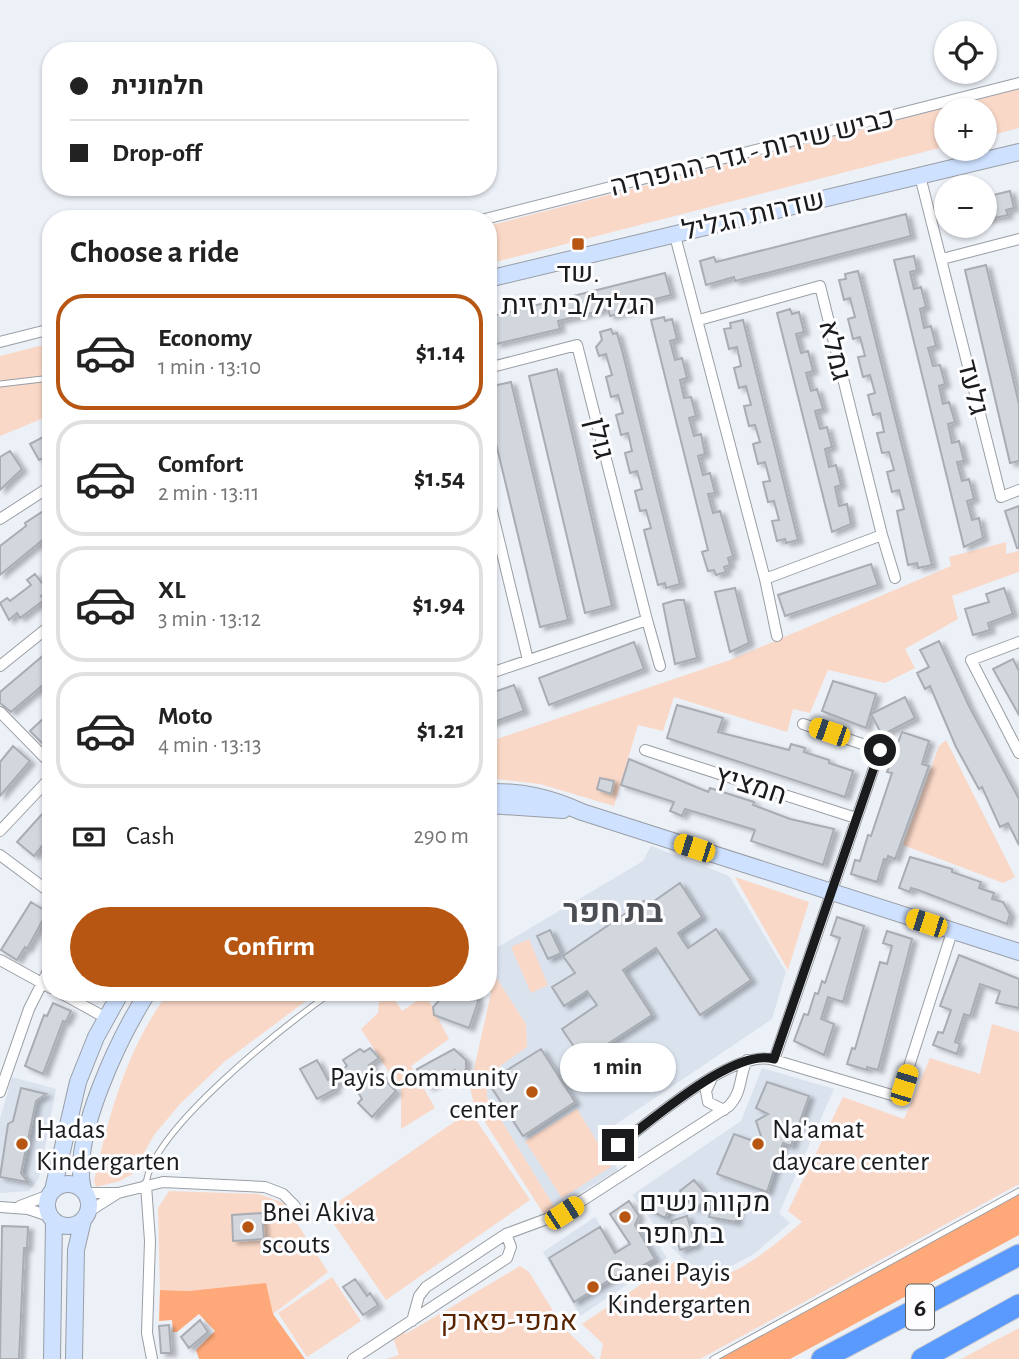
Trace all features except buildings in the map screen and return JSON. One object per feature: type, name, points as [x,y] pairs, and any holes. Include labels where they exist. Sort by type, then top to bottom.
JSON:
[{"type":"highway","name":"6","points":[[822,1359],[1019,1255]]},
{"type":"highway","name":"6","points":[[922,1359],[1019,1305]]},
{"type":"street","name":"כביש שירות - גדר ההפרדה","points":[[497,216],[1019,83]]},
{"type":"street","name":"שדרות הגליל","points":[[497,277],[674,232],[1019,152]]},
{"type":"street","name":"גלעד","points":[[920,176],[1001,497],[1019,491]]},
{"type":"street","points":[[674,232],[699,320],[777,636]]},
{"type":"street","points":[[942,259],[1019,240]]},
{"type":"street","name":"גמלא","points":[[699,320],[820,286],[882,536],[895,578]]},
{"type":"street","points":[[0,342],[42,331]]},
{"type":"street","name":"גולן","points":[[497,367],[577,345],[660,666]]},
{"type":"street","points":[[0,519],[42,492]]},
{"type":"street","points":[[497,532],[528,660]]},
{"type":"street","points":[[765,579],[882,536]]},
{"type":"street","points":[[497,671],[647,620]]},
{"type":"street","points":[[0,666],[42,632]]},
{"type":"street","points":[[1019,642],[971,660],[1019,753]]},
{"type":"street","points":[[0,712],[42,755]]},
{"type":"street","points":[[774,1059],[880,750],[803,724]]},
{"type":"street","name":"חמציץ","points":[[645,750],[856,818]]},
{"type":"street","points":[[0,831],[42,787]]},
{"type":"street","points":[[497,793],[536,795],[1019,952]]},
{"type":"street","points":[[497,806],[582,812]]},
{"type":"street","points":[[0,855],[42,886]]},
{"type":"street","points":[[634,1167],[618,1145],[712,1078],[747,1060],[765,1057],[888,1097],[899,1093],[952,932]]},
{"type":"street","points":[[0,960],[42,983]]},
{"type":"street","points":[[0,1092],[24,1021],[42,992]]},
{"type":"street","points":[[75,1001],[106,1018]]},
{"type":"street","points":[[52,1359],[51,1193],[78,1082],[116,1001]]},
{"type":"street","points":[[74,1359],[76,1250],[85,1216],[81,1164],[102,1082],[118,1041],[142,1001]]},
{"type":"street","points":[[412,1321],[419,1296],[426,1287],[506,1234],[556,1217],[724,1110],[741,1090],[743,1068],[747,1060]]},
{"type":"street","points":[[726,1070],[735,1073],[741,1090]]},
{"type":"street","points":[[712,1078],[706,1097],[712,1106],[724,1110]]},
{"type":"street","points":[[4,1207],[51,1218],[66,1227],[118,1194],[163,1182],[265,1187],[283,1194],[295,1206]]},
{"type":"street","points":[[4,1207],[35,1203],[65,1184],[84,1191],[118,1194]]},
{"type":"street","points":[[146,1185],[150,1241],[147,1333],[152,1359]]},
{"type":"street","points":[[353,1359],[507,1258],[511,1247],[506,1234]]},
{"type":"lane","points":[[0,384],[42,379]]},
{"type":"lane","points":[[146,1185],[153,1162],[200,1104],[280,1029],[319,1001]]},
{"type":"lane","points":[[713,1359],[1019,1191]]},
{"type":"shaded area","points":[[651,846],[729,876],[786,972],[772,1019],[597,1137],[618,1170],[555,1208],[487,1097],[486,1076],[527,1047],[526,1024],[497,979],[497,948],[643,861]]},
{"type":"shaded area","points":[[762,1068],[834,1089],[779,1213],[790,1223],[754,1254],[722,1271],[702,1277],[673,1249],[632,1195],[741,1121]]},
{"type":"shaded area","name":"Hadas Kindergarten","points":[[12,1077],[56,1089],[39,1178],[29,1191],[0,1193],[0,1119]]},
{"type":"shaded area","points":[[1019,1191],[1019,1235],[790,1359],[713,1359]]},
{"type":"shaded area","name":"Ganei Payis Kindergarten","points":[[595,1217],[616,1250],[648,1228],[667,1258],[580,1316],[543,1252]]},
{"type":"shaded area","points":[[266,1283],[273,1314],[305,1359],[199,1359],[196,1350],[215,1331],[199,1314],[177,1332],[173,1332],[172,1320],[159,1321],[160,1290],[189,1291]]},
{"type":"green space","points":[[1019,89],[1019,128],[997,134],[997,98],[984,98]]},
{"type":"green space","points":[[934,111],[934,149],[497,262],[497,224]]},
{"type":"green space","points":[[42,345],[42,419],[0,436],[0,356]]},
{"type":"green space","points":[[1006,542],[1006,554],[1019,551],[1019,572],[952,596],[958,619],[905,649],[915,668],[885,683],[828,670],[810,713],[793,709],[787,732],[674,697],[663,731],[638,725],[614,806],[540,784],[497,779],[497,739],[730,660],[951,566],[949,557]]},
{"type":"green space","points":[[946,740],[1015,877],[1003,883],[903,845],[939,746]]},
{"type":"green space","points":[[735,877],[809,902],[788,970]]},
{"type":"green space","points":[[529,939],[548,985],[531,993],[511,947]]},
{"type":"green space","points":[[497,979],[526,1024],[527,1047],[486,1076],[487,1097],[555,1208],[545,1216],[474,1105],[470,1087],[489,1001],[497,1001]]},
{"type":"green space","points":[[163,1001],[306,1001],[224,1062],[180,1104],[154,1135],[132,1174],[120,1181],[96,1187],[94,1181],[121,1082],[154,1013]]},
{"type":"green space","points":[[379,1001],[396,1001],[402,1011],[417,1001],[429,1001],[449,1039],[411,1066],[435,1108],[401,1129],[401,1091],[361,1029],[378,1013]]},
{"type":"green space","points":[[992,1024],[1019,1032],[1019,1184],[700,1359],[600,1359],[603,1344],[582,1324],[676,1261],[700,1284],[742,1267],[802,1222],[788,1211],[843,1097],[904,1119],[930,1058],[980,1074]]},
{"type":"green space","points":[[577,1109],[612,1166],[562,1198],[525,1141]]},
{"type":"green space","points":[[470,1111],[530,1200],[386,1300],[325,1211]]},
{"type":"green space","points":[[169,1191],[259,1194],[284,1203],[328,1272],[273,1314],[189,1291],[160,1290],[158,1208]]},
{"type":"green space","name":"אמפי-פארק","points":[[520,1266],[529,1272],[563,1327],[596,1359],[386,1359],[399,1355],[392,1335],[412,1321],[404,1335]]},
{"type":"green space","points":[[332,1277],[361,1321],[307,1357],[278,1313]]},
{"type":"green space","points":[[1019,1328],[1019,1359],[961,1359]]},
{"type":"place","name":"שד. הגליל/בית זית","points":[[578,244]]},
{"type":"place","name":"Payis Community center","points":[[532,1092]]},
{"type":"place","name":"Hadas Kindergarten","points":[[22,1144]]},
{"type":"place","name":"Na'amat daycare center","points":[[758,1144]]},
{"type":"place","name":"מקווה נשים בת חפר","points":[[625,1217]]},
{"type":"place","name":"Bnei Akiva scouts","points":[[248,1227]]},
{"type":"place","name":"Ganei Payis Kindergarten","points":[[593,1287]]},
{"type":"district","name":"בת חפר","points":[[613,911]]},
{"type":"route","points":[[618,1145],[717,1074],[755,1057],[774,1059],[880,750]]}]
